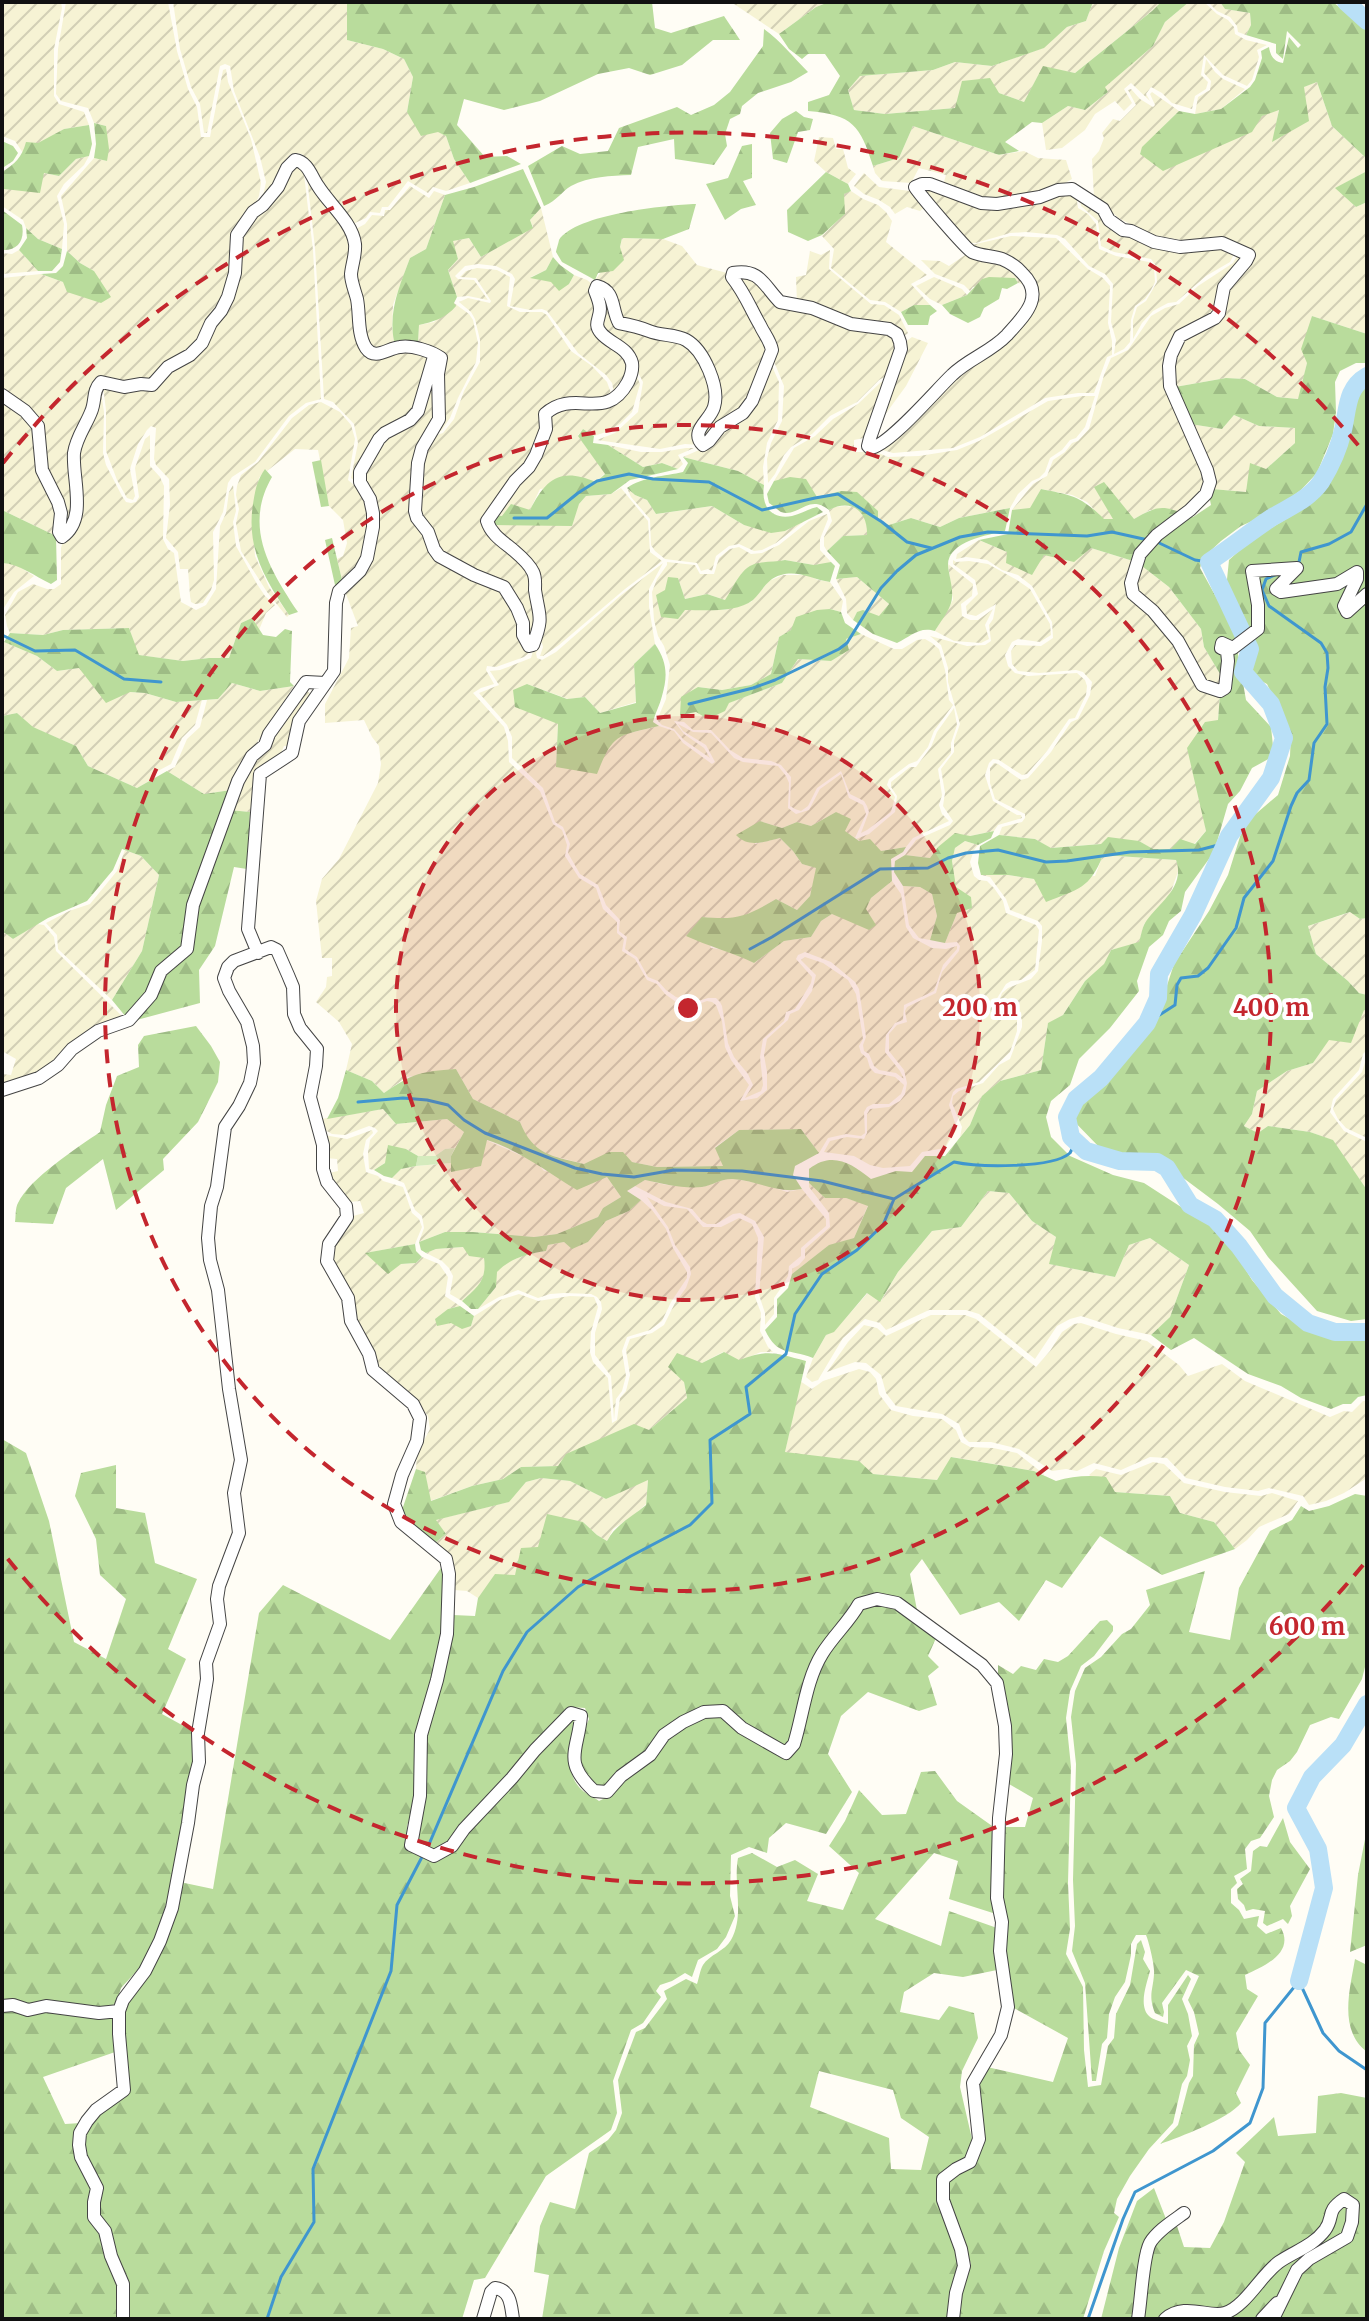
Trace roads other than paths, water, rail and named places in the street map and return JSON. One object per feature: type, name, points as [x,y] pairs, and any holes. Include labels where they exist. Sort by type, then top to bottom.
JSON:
[{"type":"street","points":[[2,395],[25,411],[38,426],[42,470],[58,502],[61,513],[59,532],[62,537],[74,522],[77,503],[75,448],[91,412],[97,385],[101,382],[124,387],[152,385],[168,367],[190,355],[202,343],[228,297],[235,273],[237,235],[253,212],[278,187],[287,168],[295,160],[305,164],[355,242],[351,274],[366,348],[372,353],[381,354],[403,346],[441,358],[438,374],[439,419],[422,448],[418,463],[417,518],[428,532],[439,556],[504,587],[517,608],[523,623],[523,635],[529,646],[533,645],[541,612],[535,576],[532,568],[489,528],[487,521],[536,455],[546,429],[545,414],[563,404],[577,402],[595,405],[612,401],[631,376],[633,367],[627,353],[598,330],[596,322],[600,309],[595,291],[597,286],[609,292],[619,323],[684,339],[700,352],[710,374],[715,403],[714,410],[697,436],[703,445],[720,427],[743,413],[752,401],[772,350],[772,344],[744,292],[732,277],[733,273],[745,272],[765,281],[780,302],[812,308],[851,324],[889,329],[897,334],[901,349],[870,438],[868,446],[876,448],[957,369],[1005,336],[1031,304],[1034,294],[1028,279],[1012,264],[974,253],[962,245],[915,187],[922,184],[952,191],[981,203],[997,204],[1072,189],[1103,209],[1109,220],[1123,230],[1154,242],[1180,247],[1213,243],[1230,245],[1249,255],[1224,287],[1219,313],[1180,336],[1171,355],[1170,386],[1210,482],[1206,494],[1157,535],[1140,554],[1132,572],[1133,594],[1153,611],[1178,641],[1202,685],[1220,691],[1225,688],[1228,661],[1227,651],[1221,648],[1222,643],[1233,648],[1258,629],[1258,605],[1252,571],[1297,568],[1276,589],[1281,592],[1337,584],[1357,572],[1357,579],[1344,606],[1347,612],[1367,594]]},
{"type":"street","points":[[258,953],[248,929],[260,774],[292,753],[299,721],[334,671],[339,591],[360,571],[371,542],[373,513],[370,499],[360,482],[360,472],[379,439],[410,420],[418,411],[432,366],[432,353]]},
{"type":"street","points":[[2,1090],[39,1078],[98,1031],[129,1020],[151,995],[161,971],[187,949],[193,905],[238,781],[252,756],[265,745],[269,734],[306,682],[325,683]]},
{"type":"street","points":[[123,2319],[123,2284],[105,2231],[94,2217],[97,2188],[81,2157],[80,2133],[96,2110],[124,2090],[119,2011],[123,2000],[145,1971],[172,1908],[199,1762],[198,1733],[207,1679],[206,1663],[220,1624],[219,1586],[239,1533],[234,1493],[241,1460],[208,1238],[225,1127],[250,1083],[254,1063],[247,1022],[224,978],[234,961],[271,947],[277,950],[293,987],[294,1014],[300,1028],[317,1049],[310,1097],[323,1145],[323,1169],[327,1182],[346,1206],[347,1217],[329,1244],[327,1261],[348,1298],[351,1321],[369,1354],[373,1370],[413,1404],[420,1418],[417,1441],[402,1475],[394,1504],[401,1522],[446,1559],[448,1567],[447,1634],[421,1735],[420,1796],[411,1845],[434,1856],[452,1846],[571,1713],[581,1716],[580,1735],[573,1751],[577,1770],[594,1791],[607,1792],[621,1776],[650,1755],[664,1735],[704,1712],[723,1711],[742,1728],[786,1753],[794,1744],[814,1671],[823,1653],[859,1604],[877,1599],[897,1603],[982,1665],[997,1683],[1005,1726],[1006,1754],[997,1898],[1002,1922],[1000,1951],[1008,2007],[1001,2035],[973,2083],[979,2139],[970,2162],[943,2179],[943,2200],[964,2266],[953,2319]]},
{"type":"street","points":[[2,2006],[13,2005],[28,2010],[46,2006],[99,2013],[119,2011]]},
{"type":"street","points":[[1165,2319],[1171,2314],[1196,2310],[1224,2314],[1238,2305],[1278,2262],[1308,2246],[1327,2228],[1333,2206],[1344,2199],[1353,2205],[1347,2237],[1309,2259],[1297,2270],[1273,2319]]},
{"type":"street","points":[[1138,2319],[1150,2243],[1184,2213]]},
{"type":"street","points":[[483,2319],[495,2288],[507,2293],[513,2319]]},
{"type":"street","points":[[1262,2319],[1288,2292]]},
{"type":"waterway","points":[[1346,2],[1367,21]]},
{"type":"waterway","points":[[1367,376],[1351,393],[1337,450],[1316,488],[1209,562],[1250,649],[1243,672],[1271,704],[1284,738],[1271,778],[1229,836],[1193,915],[1159,974],[1158,998],[1147,1023],[1101,1078],[1076,1099],[1067,1117],[1071,1137],[1086,1151],[1120,1161],[1157,1162],[1167,1168],[1190,1205],[1215,1219],[1275,1296],[1308,1323],[1335,1332],[1367,1332]]},
{"type":"waterway","points":[[514,518],[547,518],[597,481],[629,474],[653,479],[709,482],[762,510],[838,494],[907,542],[931,548]]},
{"type":"waterway","points":[[1296,564],[1301,552],[1329,544],[1351,532],[1367,504]]},
{"type":"waterway","points":[[689,704],[775,680],[839,649],[847,643],[881,588],[897,571],[916,555],[960,537],[988,532],[1087,536],[1112,532],[1148,540]]},
{"type":"waterway","points":[[1155,541],[1195,560],[1209,562]]},
{"type":"waterway","points":[[1147,1023],[1175,1005],[1181,978],[1198,976],[1208,968],[1236,928],[1244,898],[1273,861],[1291,806],[1297,793],[1309,780],[1314,743],[1327,724],[1327,653],[1321,643],[1269,606],[1262,590],[1266,579],[1275,575]]},
{"type":"waterway","points":[[2,635],[35,651],[75,650],[124,679],[161,682]]},
{"type":"waterway","points":[[750,949],[880,869],[928,868],[966,853],[998,850],[1046,862],[1130,852],[1199,850],[1226,843]]},
{"type":"waterway","points":[[358,1102],[403,1098],[448,1105],[485,1133],[575,1168],[602,1174],[634,1177],[674,1170],[742,1171],[822,1181],[894,1199]]},
{"type":"waterway","points":[[427,1849],[503,1671],[527,1632],[578,1587],[690,1525],[712,1503],[710,1440],[750,1414],[746,1387],[786,1354],[795,1314],[822,1274],[857,1250],[883,1225],[894,1199],[954,1162],[996,1166],[1048,1162],[1070,1153],[1076,1141]]},
{"type":"waterway","points":[[1299,1981],[1324,1888],[1318,1849],[1296,1808],[1312,1777],[1343,1745],[1367,1704]]},
{"type":"waterway","points":[[267,2319],[281,2277],[314,2222],[313,2169],[391,1971],[397,1905],[423,1855]]},
{"type":"waterway","points":[[1088,2319],[1135,2192],[1213,2151],[1250,2123],[1263,2088],[1265,2023],[1299,1981],[1323,2033],[1339,2051],[1367,2070]]}]
